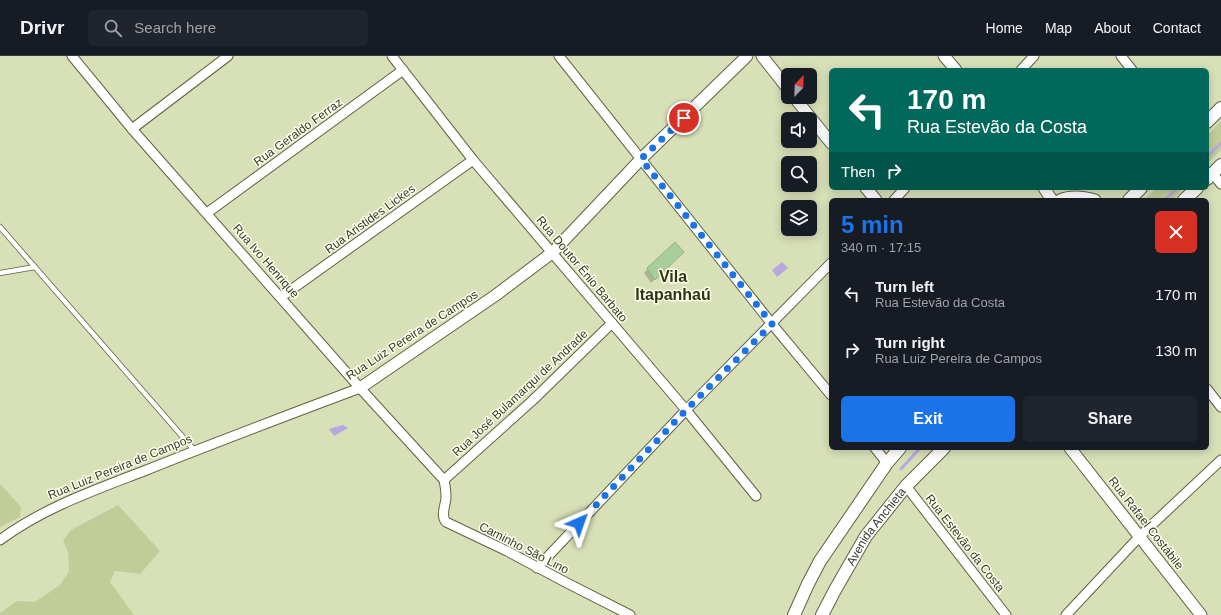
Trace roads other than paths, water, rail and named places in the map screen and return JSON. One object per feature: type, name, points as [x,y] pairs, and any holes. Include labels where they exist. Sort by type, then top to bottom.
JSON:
[{"type":"main road","points":[[1209,120],[1221,108]]},
{"type":"main road","points":[[1131,198],[1139,190]]},
{"type":"main road","points":[[1186,198],[1195,190]]},
{"type":"main road","points":[[794,615],[820,560],[887,463],[898,450]]},
{"type":"main road","name":"Avenida Anchieta","points":[[822,615],[866,536],[906,486],[942,450]]},
{"type":"street","name":"Rua Ivo Henrique","points":[[72,56],[132,128],[360,388],[444,480]]},
{"type":"street","points":[[132,128],[228,56]]},
{"type":"street","name":"Rua Doutor Ênio Barbato","points":[[392,56],[473,160],[553,252],[756,496]]},
{"type":"street","points":[[559,56],[772,324],[829,393]]},
{"type":"street","name":"Rua Luiz Pereira de Campos","points":[[0,540],[12,531],[47,511],[195,451],[360,388],[496,295],[553,252],[641,159],[747,56]]},
{"type":"street","points":[[762,56],[781,80]]},
{"type":"street","points":[[944,56],[954,68]]},
{"type":"street","points":[[1023,68],[1034,56]]},
{"type":"street","points":[[1121,56],[1130,68]]},
{"type":"street","name":"Rua Geraldo Ferraz","points":[[207,213],[403,70]]},
{"type":"street","points":[[800,104],[829,141]]},
{"type":"street","name":"Rua Aristides Lickes","points":[[281,297],[473,160]]},
{"type":"street","points":[[1214,173],[1221,184]]},
{"type":"street","points":[[868,190],[874,198]]},
{"type":"street","points":[[896,198],[903,190]]},
{"type":"street","points":[[1065,198],[1087,198]]},
{"type":"street","points":[[537,568],[686,410],[829,265]]},
{"type":"street","name":"Rua José Bulamarqui de Andrade","points":[[444,480],[533,400],[612,323]]},
{"type":"street","points":[[1209,392],[1221,407]]},
{"type":"street","points":[[877,450],[887,463]]},
{"type":"street","name":"Rua Rafael Costábile","points":[[1072,450],[1201,615]]},
{"type":"street","points":[[1066,615],[1140,536],[1221,460]]},
{"type":"street","name":"Caminho São Lino","points":[[444,480],[446,502],[443,519],[446,522],[630,615]]},
{"type":"street","name":"Rua Estevão da Costa","points":[[906,486],[1006,615]]},
{"type":"lane","points":[[0,227],[195,451]]},
{"type":"lane","points":[[0,273],[35,267]]},
{"type":"waterway","points":[[1209,155],[1221,143]]},
{"type":"waterway","points":[[1167,198],[1175,190]]},
{"type":"waterway","points":[[901,469],[918,450]]},
{"type":"district","name":"Vila Itapanhaú","points":[[673,285]]}]
